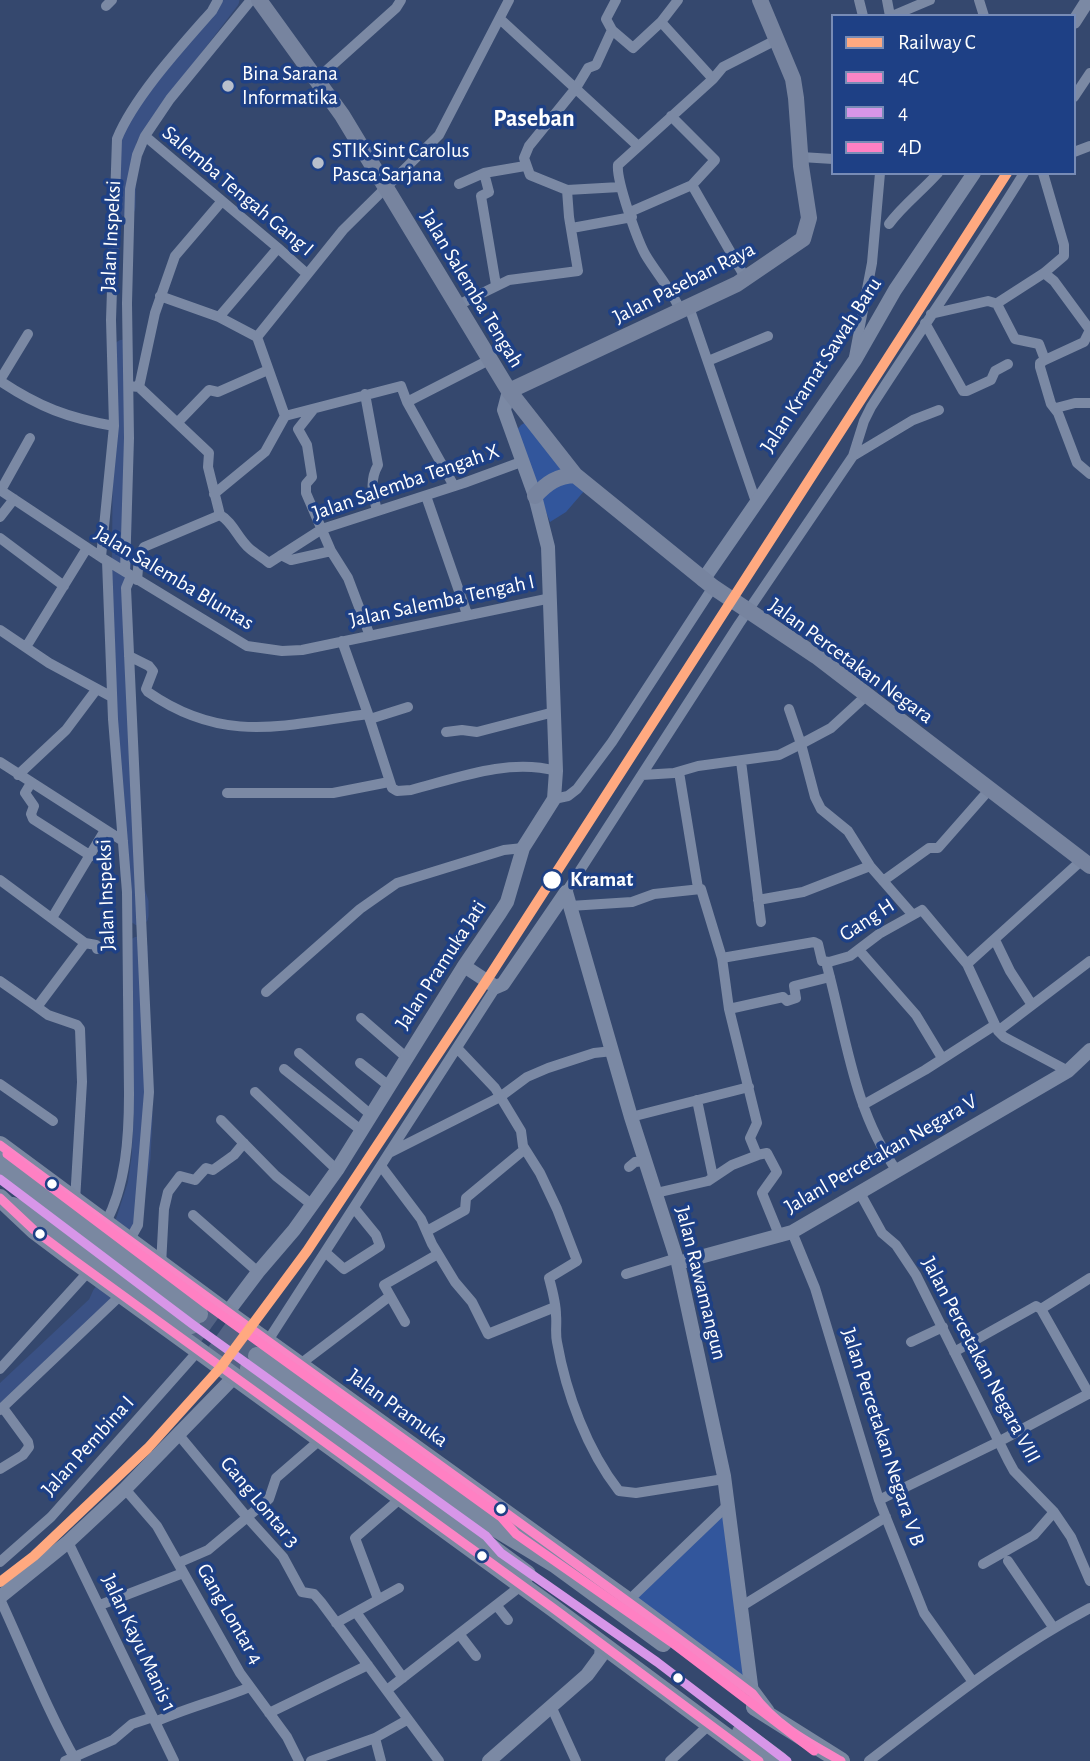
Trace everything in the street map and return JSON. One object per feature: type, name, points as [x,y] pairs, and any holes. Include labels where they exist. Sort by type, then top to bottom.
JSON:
[{"type":"main road","name":"Jalan Salemba Tengah","points":[[259,0],[342,115],[509,391]]},
{"type":"main road","name":"Jalan Paseban Raya","points":[[509,391],[747,279],[798,243],[806,232],[809,218],[793,79],[760,0]]},
{"type":"main road","name":"Jalan Percetakan Negara","points":[[509,391],[575,475],[708,584],[816,656],[1086,863]]},
{"type":"main road","points":[[535,496],[555,478],[575,475]]},
{"type":"main road","name":"Jalan Pramuka","points":[[0,1145],[71,1207],[109,1246],[195,1319],[120,1286]]},
{"type":"main road","name":"Jalan Pramuka","points":[[0,1164],[71,1207]]},
{"type":"main road","name":"Jalan Pramuka","points":[[3,1201],[34,1230],[109,1246],[161,1265],[227,1313],[252,1360],[321,1438],[494,1527],[555,1564],[748,1704],[766,1712],[801,1738],[841,1761]]},
{"type":"main road","points":[[71,1207],[109,1246]]},
{"type":"main road","name":"Jalan Pramuka","points":[[109,1246],[120,1286],[199,1350],[299,1365],[752,1693],[766,1712]]},
{"type":"main road","name":"Jalan Pramuka","points":[[252,1360],[408,1485],[624,1648],[780,1761]]},
{"type":"main road","points":[[408,1485],[457,1479]]},
{"type":"main road","name":"Jalan Pramuka","points":[[408,1485],[422,1514],[759,1761]]},
{"type":"main road","name":"Jalan Pramuka","points":[[801,1738],[822,1761]]},
{"type":"street","name":"Jalan Inspeksi","points":[[109,1246],[129,1125],[127,892],[112,698],[107,560],[114,426],[111,320],[117,139],[124,122],[136,105],[218,0]]},
{"type":"street","name":"Jalan Inspeksi","points":[[134,387],[127,303],[130,189],[136,155],[145,136],[170,99],[251,0]]},
{"type":"street","points":[[317,79],[396,8],[401,0]]},
{"type":"street","points":[[257,337],[343,230],[439,135],[509,0]]},
{"type":"street","points":[[615,0],[606,19],[612,30],[632,48],[661,22],[678,0]]},
{"type":"street","points":[[896,14],[930,0]]},
{"type":"street","points":[[1076,19],[1088,0]]},
{"type":"street","points":[[500,19],[638,146]]},
{"type":"street","points":[[661,22],[713,79]]},
{"type":"street","points":[[612,30],[596,65],[588,68],[576,88],[525,152],[525,166],[528,174],[536,179],[567,190],[620,187]]},
{"type":"street","points":[[756,502],[708,361],[685,309],[647,256],[620,187],[618,165],[723,67],[776,40]]},
{"type":"street","points":[[1076,94],[1090,72]]},
{"type":"street","points":[[572,228],[631,215],[692,185],[715,158],[671,116]]},
{"type":"street","name":"Salemba Tengah Gang I","points":[[145,136],[307,274]]},
{"type":"street","points":[[801,157],[831,159]]},
{"type":"street","points":[[459,184],[484,173],[525,166]]},
{"type":"street","points":[[484,173],[489,192],[481,196],[496,285]]},
{"type":"street","points":[[855,360],[854,351],[872,263],[880,175]]},
{"type":"street","points":[[873,241],[900,209],[915,198],[936,175]]},
{"type":"street","name":"Jalan Kramat Sawah Baru","points":[[708,584],[756,502],[855,360],[895,290],[973,175]]},
{"type":"street","points":[[250,1686],[209,1703],[132,1724],[113,1740],[72,1760],[0,1598],[68,1542],[125,1489],[252,1360],[354,1208],[496,987],[503,984],[568,899],[642,775],[747,612],[853,456],[871,407],[1023,175]]},
{"type":"street","points":[[998,304],[1064,256],[1065,248],[1044,175]]},
{"type":"street","points":[[692,185],[747,279]]},
{"type":"street","points":[[458,305],[509,280],[578,271],[567,190]]},
{"type":"street","points":[[0,1369],[109,1246],[138,1225],[149,1092],[126,588],[129,574],[134,387],[160,296],[176,256],[222,201]]},
{"type":"street","points":[[877,217],[889,224]]},
{"type":"street","points":[[219,317],[278,248]]},
{"type":"street","points":[[1044,273],[1054,281],[1090,330],[1084,342],[1040,363],[1051,404],[1056,408],[1077,463],[1090,474]]},
{"type":"street","points":[[160,296],[219,317],[257,337],[285,416]]},
{"type":"street","points":[[928,319],[988,301],[998,304],[1015,339],[1039,344],[1045,360]]},
{"type":"street","points":[[928,319],[963,391],[991,380],[995,371],[1008,364]]},
{"type":"street","points":[[28,334],[0,380],[19,394],[67,417],[114,426]]},
{"type":"street","points":[[708,361],[768,336]]},
{"type":"street","points":[[407,402],[489,360]]},
{"type":"street","points":[[178,422],[209,390],[218,392],[268,370]]},
{"type":"street","points":[[214,494],[265,452],[285,416],[400,385],[454,486]]},
{"type":"street","points":[[129,574],[144,547],[220,515],[208,467],[209,453],[178,422],[134,387]]},
{"type":"street","name":"Jalan Pramuka Jati","points":[[227,1313],[294,1230],[362,1131],[464,965],[507,902],[523,848],[554,799],[556,771],[548,547],[535,496],[503,410],[509,391]]},
{"type":"street","points":[[365,394],[378,465],[372,475],[377,511]]},
{"type":"street","points":[[1056,408],[1075,403],[1090,403]]},
{"type":"street","points":[[313,410],[298,432],[307,445],[312,477],[306,484],[306,493],[331,551],[348,578],[370,636]]},
{"type":"street","points":[[853,456],[913,420],[939,410]]},
{"type":"street","points":[[1,490],[30,438]]},
{"type":"street","name":"Jalan Salemba Tengah X","points":[[220,515],[228,519],[234,532],[250,550],[269,563],[322,529],[521,462]]},
{"type":"street","name":"Jalan Salemba Bluntas","points":[[1,490],[87,548],[247,646],[282,651],[302,650],[342,641]]},
{"type":"street","points":[[425,496],[467,614]]},
{"type":"street","points":[[0,517],[14,499]]},
{"type":"street","points":[[0,538],[64,586]]},
{"type":"street","points":[[26,647],[87,548]]},
{"type":"street","points":[[281,555],[291,560],[331,551]]},
{"type":"street","points":[[554,799],[568,796],[577,789],[612,742],[708,584]]},
{"type":"street","name":"Jalan Salemba Tengah I","points":[[342,641],[551,598]]},
{"type":"street","points":[[0,630],[112,698]]},
{"type":"street","points":[[342,641],[391,788],[397,791],[493,769],[541,767],[556,771]]},
{"type":"street","points":[[129,656],[149,666],[153,671],[146,689],[148,692],[193,718],[230,727],[259,727],[369,716],[408,707]]},
{"type":"street","points":[[18,775],[66,730],[96,690]]},
{"type":"street","points":[[642,775],[679,772],[698,766],[779,755],[831,727],[867,695]]},
{"type":"street","points":[[789,709],[821,809],[848,831],[870,866],[912,914]]},
{"type":"street","points":[[446,733],[462,730],[477,732],[554,712]]},
{"type":"street","points":[[741,761],[761,922]]},
{"type":"street","points":[[0,762],[123,841]]},
{"type":"street","points":[[656,1193],[704,1182],[732,1165],[758,1155],[750,1138],[757,1126],[749,1087],[729,1009],[722,958],[704,895],[698,888],[679,772]]},
{"type":"street","points":[[227,793],[333,793],[389,782]]},
{"type":"street","points":[[31,783],[25,794],[34,806],[31,814],[33,819],[91,856]]},
{"type":"street","points":[[883,881],[929,848],[938,848],[989,790]]},
{"type":"street","points":[[52,918],[105,830]]},
{"type":"street","points":[[265,992],[360,909],[397,883],[504,849],[523,848]]},
{"type":"street","points":[[967,964],[1086,863]]},
{"type":"street","points":[[758,900],[803,892],[870,866]]},
{"type":"street","points":[[0,880],[85,943],[96,945],[97,949]]},
{"type":"street","points":[[568,899],[632,902],[654,894],[698,888]]},
{"type":"street","name":"Jalan Rawamangun","points":[[568,899],[632,1117],[678,1260],[724,1479],[752,1693]]},
{"type":"street","name":"Gang H","points":[[897,1171],[872,1131],[863,1105],[827,967],[829,962],[850,956],[879,934],[902,923],[919,910],[925,912],[967,964],[996,1028]]},
{"type":"street","points":[[995,940],[1010,971],[1032,1005]]},
{"type":"street","points":[[722,958],[814,942],[818,944],[822,961],[829,962]]},
{"type":"street","points":[[39,1005],[85,943]]},
{"type":"street","points":[[859,950],[916,1015],[942,1058]]},
{"type":"street","points":[[863,1105],[996,1028],[1032,1005],[1090,961]]},
{"type":"street","points":[[464,965],[496,987]]},
{"type":"street","points":[[729,1009],[783,997],[787,1001],[796,998],[794,986],[830,977]]},
{"type":"street","points":[[0,981],[39,1005],[48,1015],[78,1025],[80,1029],[82,1082],[71,1207]]},
{"type":"street","points":[[361,1018],[407,1058]]},
{"type":"street","points":[[996,1028],[1004,1037],[1068,1071]]},
{"type":"street","points":[[457,1048],[495,1088],[521,1131],[525,1149],[557,1209],[577,1261],[549,1278],[555,1307],[556,1340],[575,1405],[595,1454],[619,1491],[636,1493],[724,1479]]},
{"type":"street","name":"Jalanl Percetakan Negara V","points":[[678,1260],[786,1234],[1068,1071],[1090,1050]]},
{"type":"street","points":[[389,1153],[500,1097],[527,1077],[594,1053],[613,1051]]},
{"type":"street","points":[[299,1053],[371,1115]]},
{"type":"street","points":[[360,1063],[389,1086]]},
{"type":"street","points":[[284,1069],[362,1131]]},
{"type":"street","points":[[0,1084],[53,1121]]},
{"type":"street","points":[[632,1117],[749,1087]]},
{"type":"street","points":[[255,1092],[337,1170]]},
{"type":"street","points":[[697,1100],[713,1177]]},
{"type":"street","points":[[221,1120],[276,1176],[311,1205]]},
{"type":"street","points":[[161,1265],[160,1247],[168,1192],[180,1176],[195,1180],[206,1168],[213,1170],[233,1155],[244,1143]]},
{"type":"street","points":[[427,1231],[465,1210],[466,1198],[525,1149]]},
{"type":"street","name":"Jalan Percetakan Negara V B","points":[[758,1155],[766,1153],[777,1172],[762,1193],[815,1288],[879,1500],[924,1613],[973,1682]]},
{"type":"street","points":[[629,1167],[632,1163],[646,1161]]},
{"type":"street","points":[[381,1166],[404,1194],[455,1282],[472,1302],[488,1334],[555,1307]]},
{"type":"street","name":"Jalan Percetakan Negara VIII","points":[[860,1193],[882,1233],[906,1258],[1014,1471],[1054,1512],[1071,1537],[1090,1581]]},
{"type":"street","points":[[325,1252],[344,1269],[380,1245],[376,1235],[354,1208]]},
{"type":"street","points":[[193,1215],[258,1272]]},
{"type":"street","points":[[405,1322],[384,1285],[438,1254]]},
{"type":"street","points":[[626,1274],[678,1260]]},
{"type":"street","points":[[954,1352],[1032,1307],[1041,1308],[1090,1278]]},
{"type":"street","points":[[0,1469],[23,1455],[29,1447],[28,1442],[1,1409],[120,1286]]},
{"type":"street","points":[[299,1365],[390,1296]]},
{"type":"street","points":[[879,1500],[1000,1441],[1090,1393],[1041,1308]]},
{"type":"street","points":[[911,1342],[943,1327]]},
{"type":"street","name":"Jalan Pembina I","points":[[0,1562],[51,1517],[199,1350]]},
{"type":"street","name":"Gang Lontar 3","points":[[178,1434],[283,1556],[302,1592],[314,1594],[439,1761]]},
{"type":"street","points":[[100,1605],[181,1568],[208,1550],[269,1499],[276,1478],[321,1438]]},
{"type":"street","points":[[378,1600],[355,1538],[408,1485]]},
{"type":"street","name":"Gang Lontar 4","points":[[125,1489],[157,1526],[250,1686],[287,1737],[299,1761]]},
{"type":"street","points":[[628,1601],[728,1505]]},
{"type":"street","points":[[983,1564],[1034,1535],[1054,1512]]},
{"type":"street","points":[[742,1606],[886,1517]]},
{"type":"street","name":"Jalan Kayu Manis 1","points":[[68,1542],[174,1761]]},
{"type":"street","points":[[1008,1562],[1053,1628]]},
{"type":"street","points":[[387,1690],[522,1586]]},
{"type":"street","points":[[336,1623],[399,1588]]},
{"type":"street","points":[[497,1606],[508,1620]]},
{"type":"street","points":[[869,1761],[973,1682],[1053,1628],[1090,1608]]},
{"type":"street","points":[[358,1615],[403,1678]]},
{"type":"street","points":[[460,1635],[476,1656]]},
{"type":"street","points":[[489,1761],[597,1662],[601,1656],[602,1645]]},
{"type":"street","points":[[268,1713],[368,1665]]},
{"type":"street","points":[[551,1706],[576,1761]]},
{"type":"street","points":[[311,1761],[375,1738],[407,1720]]},
{"type":"street","points":[[670,1761],[710,1724]]},
{"type":"street","points":[[375,1738],[381,1761]]},
{"type":"shaded area","points":[[528,421],[585,490],[566,512],[550,522],[515,432]]},
{"type":"shaded area","points":[[728,1505],[748,1704],[670,1647],[676,1637],[628,1601]]},
{"type":"waterway","points":[[126,207],[127,139],[148,107],[230,0]]},
{"type":"waterway","points":[[123,349],[123,748],[130,875],[139,902],[139,916]]},
{"type":"waterway","points":[[125,1222],[137,1185],[143,1117],[138,946]]},
{"type":"waterway","points":[[0,1396],[97,1305],[102,1294]]},
{"type":"tunnel","points":[[199,1314],[257,1356]]},
{"type":"tunnel","points":[[191,1325],[249,1368]]},
{"type":"rail line","name":"C","points":[[0,1582],[34,1556],[148,1448],[221,1367],[307,1251],[487,980],[1006,175]]},
{"type":"transit line","name":"4C","points":[[0,1145],[752,1693],[792,1732],[841,1761]]},
{"type":"transit line","name":"4D","points":[[7,1154],[206,1304],[501,1517],[516,1534],[671,1642],[814,1751]]},
{"type":"transit line","name":"4","points":[[0,1179],[192,1324],[486,1536],[501,1553],[657,1662],[787,1761]]},
{"type":"transit line","name":"4C","points":[[0,1198],[34,1230],[74,1260],[759,1761]]},
{"type":"place","name":"Bina Sarana Informatika","points":[[228,86]]},
{"type":"place","name":"STIK Sint Carolus Pasca Sarjana","points":[[318,163]]},
{"type":"place","name":"Kramat","points":[[552,880]]},
{"type":"district","name":"Paseban","points":[[534,119]]}]
